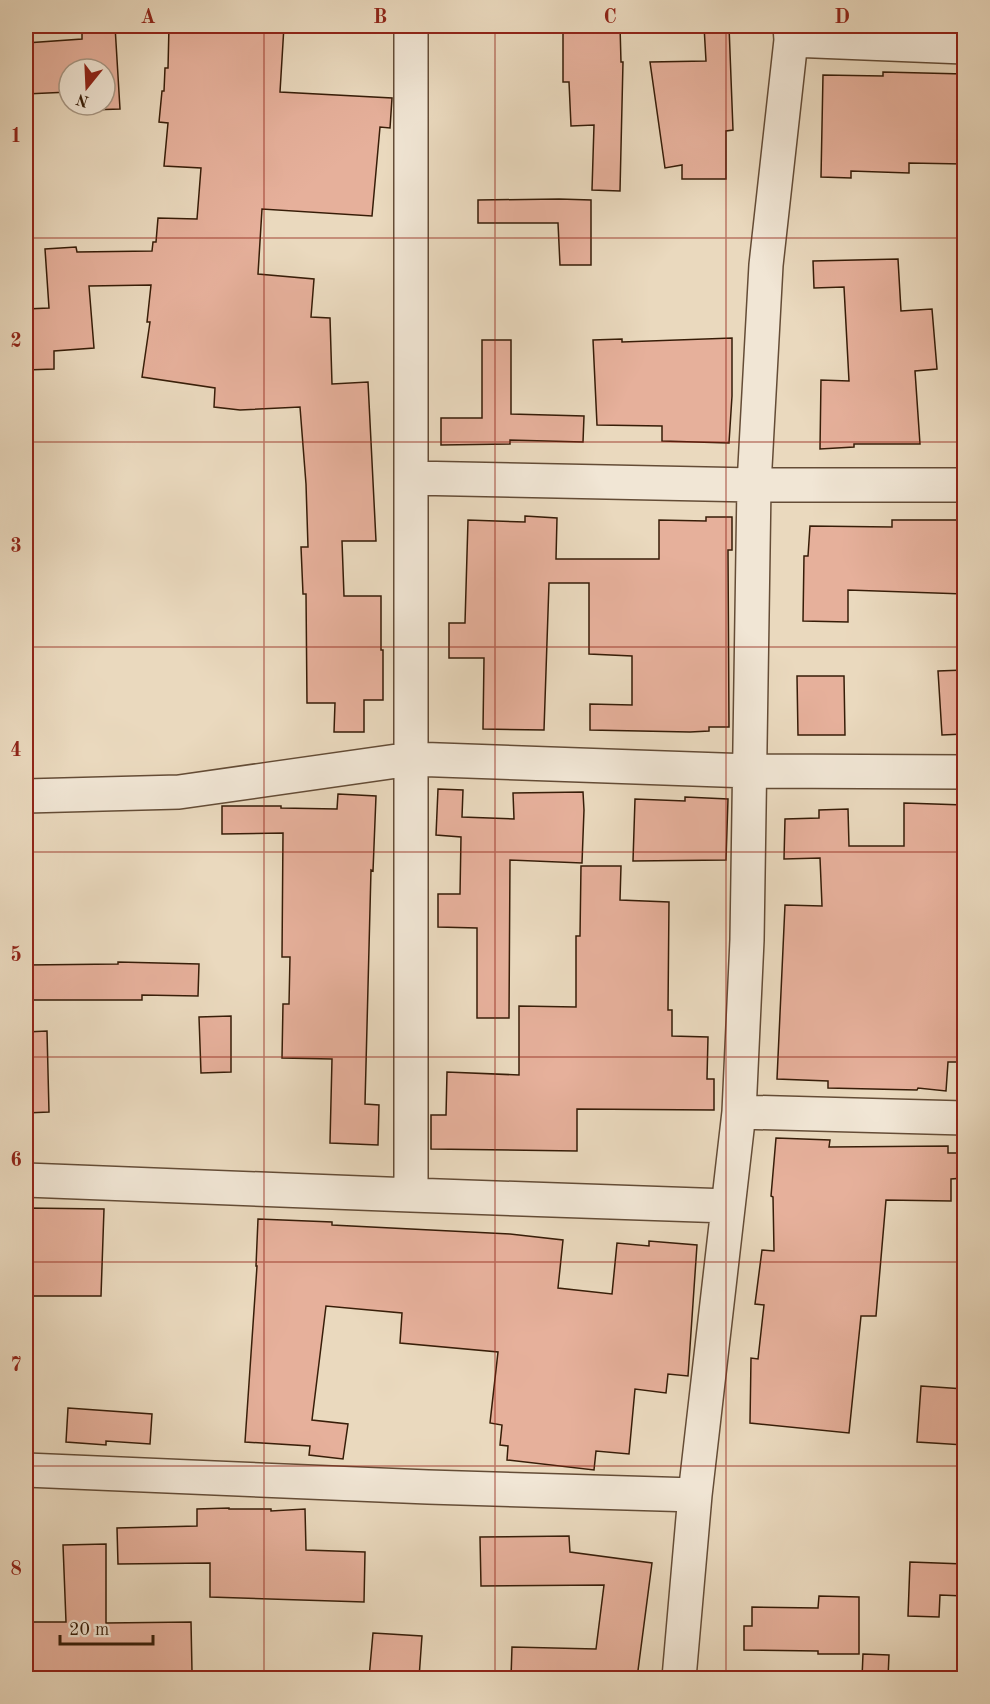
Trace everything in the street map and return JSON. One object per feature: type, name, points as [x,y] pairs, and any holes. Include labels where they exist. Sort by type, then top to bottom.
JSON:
[{"type":"street","points":[[411,26],[411,1195]]},
{"type":"street","points":[[679,1678],[695,1495],[739,1112],[747,940],[754,485],[766,265],[791,33],[964,47]]},
{"type":"street","points":[[411,478],[754,485],[964,485]]},
{"type":"street","points":[[26,796],[179,792],[411,759],[750,771],[964,772]]},
{"type":"street","points":[[739,1112],[964,1118]]},
{"type":"street","points":[[26,1179],[728,1206]]},
{"type":"street","points":[[26,1470],[428,1487],[695,1495]]},
{"type":"building","points":[[82,26],[115,26],[117,57],[57,57],[57,93],[26,94],[26,43],[82,39]]},
{"type":"building","points":[[169,26],[284,26],[280,92],[392,98],[390,128],[380,127],[372,216],[262,209],[258,274],[314,279],[311,317],[330,318],[332,384],[368,382],[376,541],[342,541],[344,596],[381,596],[383,700],[364,700],[364,732],[334,732],[335,703],[307,703],[306,594],[303,594],[301,547],[308,547],[300,407],[240,410],[214,407],[215,388],[142,377],[150,322],[147,322],[151,285],[89,286],[94,348],[54,351],[54,369],[26,370],[26,309],[49,308],[45,249],[76,247],[77,252],[152,251],[153,242],[156,242],[158,218],[197,219],[201,168],[164,166],[168,123],[159,122],[165,68],[168,68]]},
{"type":"building","points":[[563,26],[620,26],[621,62],[623,62],[620,191],[592,190],[594,125],[571,126],[569,82],[563,82]]},
{"type":"building","points":[[704,26],[729,26],[733,130],[726,131],[726,179],[682,179],[682,165],[665,168],[650,62],[706,61]]},
{"type":"building","points":[[117,59],[120,109],[117,109]]},
{"type":"building","points":[[883,72],[964,74],[963,164],[909,163],[909,173],[851,171],[851,178],[821,177],[823,75],[883,76]]},
{"type":"building","points":[[478,200],[591,200],[591,265],[560,265],[558,223],[478,223]]},
{"type":"building","points":[[898,259],[901,311],[932,309],[937,369],[915,371],[920,444],[854,444],[854,447],[820,449],[821,380],[849,381],[844,287],[814,288],[813,261]]},
{"type":"building","points":[[732,338],[729,443],[662,441],[662,426],[597,425],[593,340],[622,339],[622,342]]},
{"type":"building","points":[[482,340],[511,340],[511,414],[584,416],[583,442],[510,440],[510,444],[441,445],[441,418],[482,418]]},
{"type":"building","points":[[525,516],[557,518],[556,559],[659,559],[659,520],[706,521],[706,517],[732,517],[732,550],[728,550],[729,727],[709,727],[709,731],[690,732],[590,730],[590,704],[632,705],[632,656],[589,654],[589,583],[549,583],[544,730],[483,729],[484,658],[449,658],[449,623],[465,623],[468,520],[525,522]]},
{"type":"building","points":[[892,520],[964,520],[964,594],[848,590],[848,622],[803,621],[804,556],[808,556],[810,526],[892,527]]},
{"type":"building","points":[[964,670],[964,734],[942,735],[938,671]]},
{"type":"building","points":[[797,676],[844,676],[845,735],[798,735]]},
{"type":"building","points":[[438,789],[463,790],[462,817],[514,819],[513,793],[583,792],[582,863],[510,860],[509,1018],[477,1018],[477,928],[438,927],[438,894],[460,894],[461,837],[436,835]]},
{"type":"building","points":[[338,794],[376,796],[373,871],[371,870],[365,1104],[379,1105],[378,1145],[330,1143],[332,1059],[282,1058],[283,1004],[289,1004],[290,957],[282,957],[283,833],[222,834],[222,806],[337,809]]},
{"type":"building","points":[[685,797],[728,799],[726,860],[633,861],[635,799],[685,801]]},
{"type":"building","points":[[904,803],[964,805],[964,877],[958,878],[958,951],[964,951],[964,1062],[948,1062],[946,1091],[918,1088],[917,1090],[828,1088],[828,1081],[777,1079],[785,905],[822,906],[820,858],[784,859],[785,819],[819,818],[819,810],[848,809],[849,846],[904,846]]},
{"type":"building","points":[[581,866],[621,866],[620,900],[669,902],[668,1010],[672,1010],[672,1036],[708,1037],[707,1079],[714,1079],[714,1110],[577,1109],[577,1151],[431,1149],[431,1115],[446,1115],[447,1072],[519,1075],[519,1006],[576,1007],[576,936],[580,936]]},
{"type":"building","points":[[118,962],[199,964],[198,996],[142,995],[142,1000],[26,1000],[26,965],[118,964]]},
{"type":"building","points":[[231,1016],[231,1072],[201,1073],[199,1017]]},
{"type":"building","points":[[47,1031],[49,1112],[26,1113],[26,1032]]},
{"type":"building","points":[[776,1138],[830,1140],[829,1147],[948,1146],[948,1153],[964,1153],[964,1178],[951,1179],[951,1201],[886,1200],[876,1316],[861,1316],[849,1433],[750,1423],[751,1358],[758,1359],[764,1305],[755,1304],[762,1250],[774,1251],[773,1197],[771,1196]]},
{"type":"building","points":[[26,1208],[104,1209],[101,1296],[26,1296]]},
{"type":"building","points":[[258,1219],[510,1234],[563,1240],[558,1288],[612,1294],[617,1243],[649,1246],[649,1241],[697,1245],[688,1376],[668,1374],[666,1393],[635,1389],[629,1454],[596,1451],[594,1470],[507,1460],[508,1446],[500,1445],[502,1425],[490,1423],[498,1352],[400,1343],[402,1313],[326,1306],[312,1420],[348,1424],[343,1459],[309,1455],[310,1446],[245,1442]]},
{"type":"building","points":[[921,1386],[964,1389],[964,1445],[917,1442]]},
{"type":"building","points":[[68,1408],[152,1414],[150,1444],[106,1441],[106,1445],[66,1442]]},
{"type":"building","points":[[197,1509],[271,1509],[271,1511],[305,1509],[306,1550],[365,1552],[364,1602],[210,1597],[210,1563],[118,1564],[117,1528],[197,1526]]},
{"type":"building","points":[[569,1536],[570,1552],[652,1563],[637,1678],[511,1678],[512,1647],[596,1649],[604,1585],[481,1586],[480,1537]]},
{"type":"building","points":[[106,1544],[106,1623],[191,1622],[192,1671],[26,1671],[26,1622],[66,1622],[63,1545]]},
{"type":"building","points":[[910,1562],[964,1564],[964,1596],[940,1595],[939,1617],[908,1616]]},
{"type":"building","points":[[819,1596],[859,1597],[859,1654],[744,1650],[744,1626],[752,1626],[752,1607],[818,1608]]},
{"type":"building","points":[[373,1633],[422,1636],[419,1678],[369,1678]]},
{"type":"building","points":[[863,1654],[889,1655],[888,1678],[862,1678]]}]
